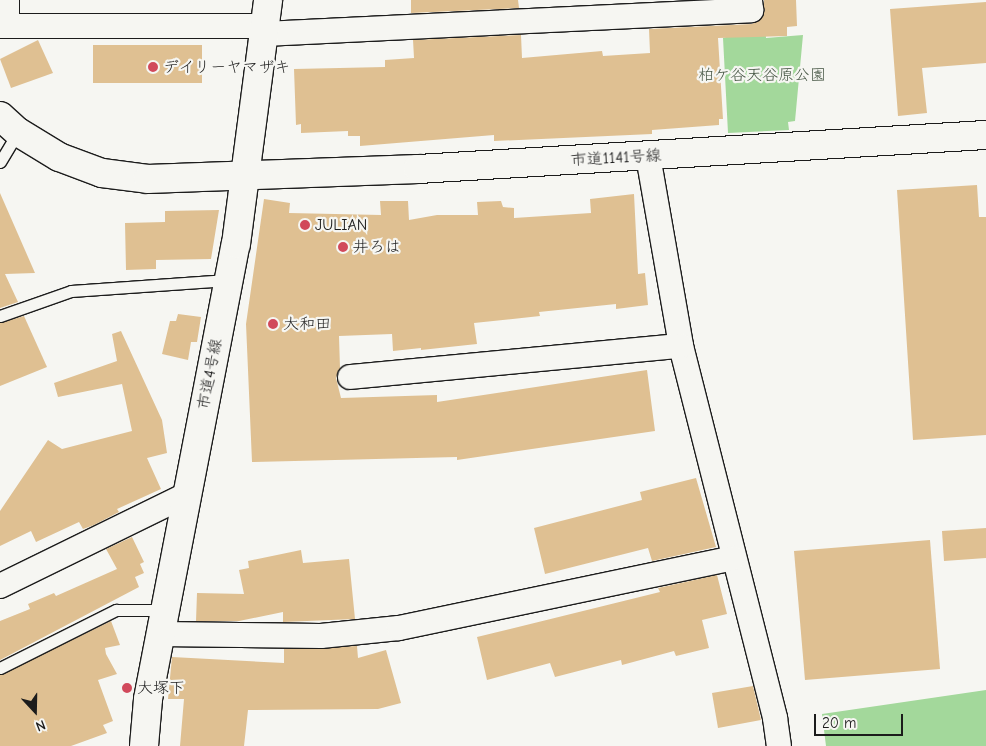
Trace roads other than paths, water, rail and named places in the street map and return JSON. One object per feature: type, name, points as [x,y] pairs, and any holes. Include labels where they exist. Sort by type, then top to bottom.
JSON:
[{"type":"street","points":[[7,0],[3,26],[751,10],[750,0]]},
{"type":"street","name":"市道4号線","points":[[144,746],[148,699],[228,280],[246,174],[266,20]]},
{"type":"street","name":"市道1141号線","points":[[9,124],[59,157],[102,173],[148,179],[218,178],[246,174],[418,170],[986,135]]},
{"type":"street","points":[[648,156],[681,346],[733,558],[775,718],[779,746]]},
{"type":"street","points":[[350,377],[681,346]]},
{"type":"street","points":[[0,586],[186,495]]},
{"type":"street","points":[[162,622],[321,636],[399,628],[733,558]]},
{"type":"lane","points":[[0,162],[9,124]]},
{"type":"lane","points":[[0,316],[71,292],[228,280]]},
{"type":"lane","points":[[0,668],[116,610],[162,622]]},
{"type":"place","name":"デイリーヤマザキ","points":[[153,67]]},
{"type":"place","name":"JULIAN","points":[[305,225]]},
{"type":"place","name":"井ろは","points":[[343,247]]},
{"type":"place","name":"大和田","points":[[273,324]]},
{"type":"place","name":"大塚下","points":[[127,688]]},
{"type":"park label","name":"柏ケ谷天谷原公園","points":[[762,75]]}]
